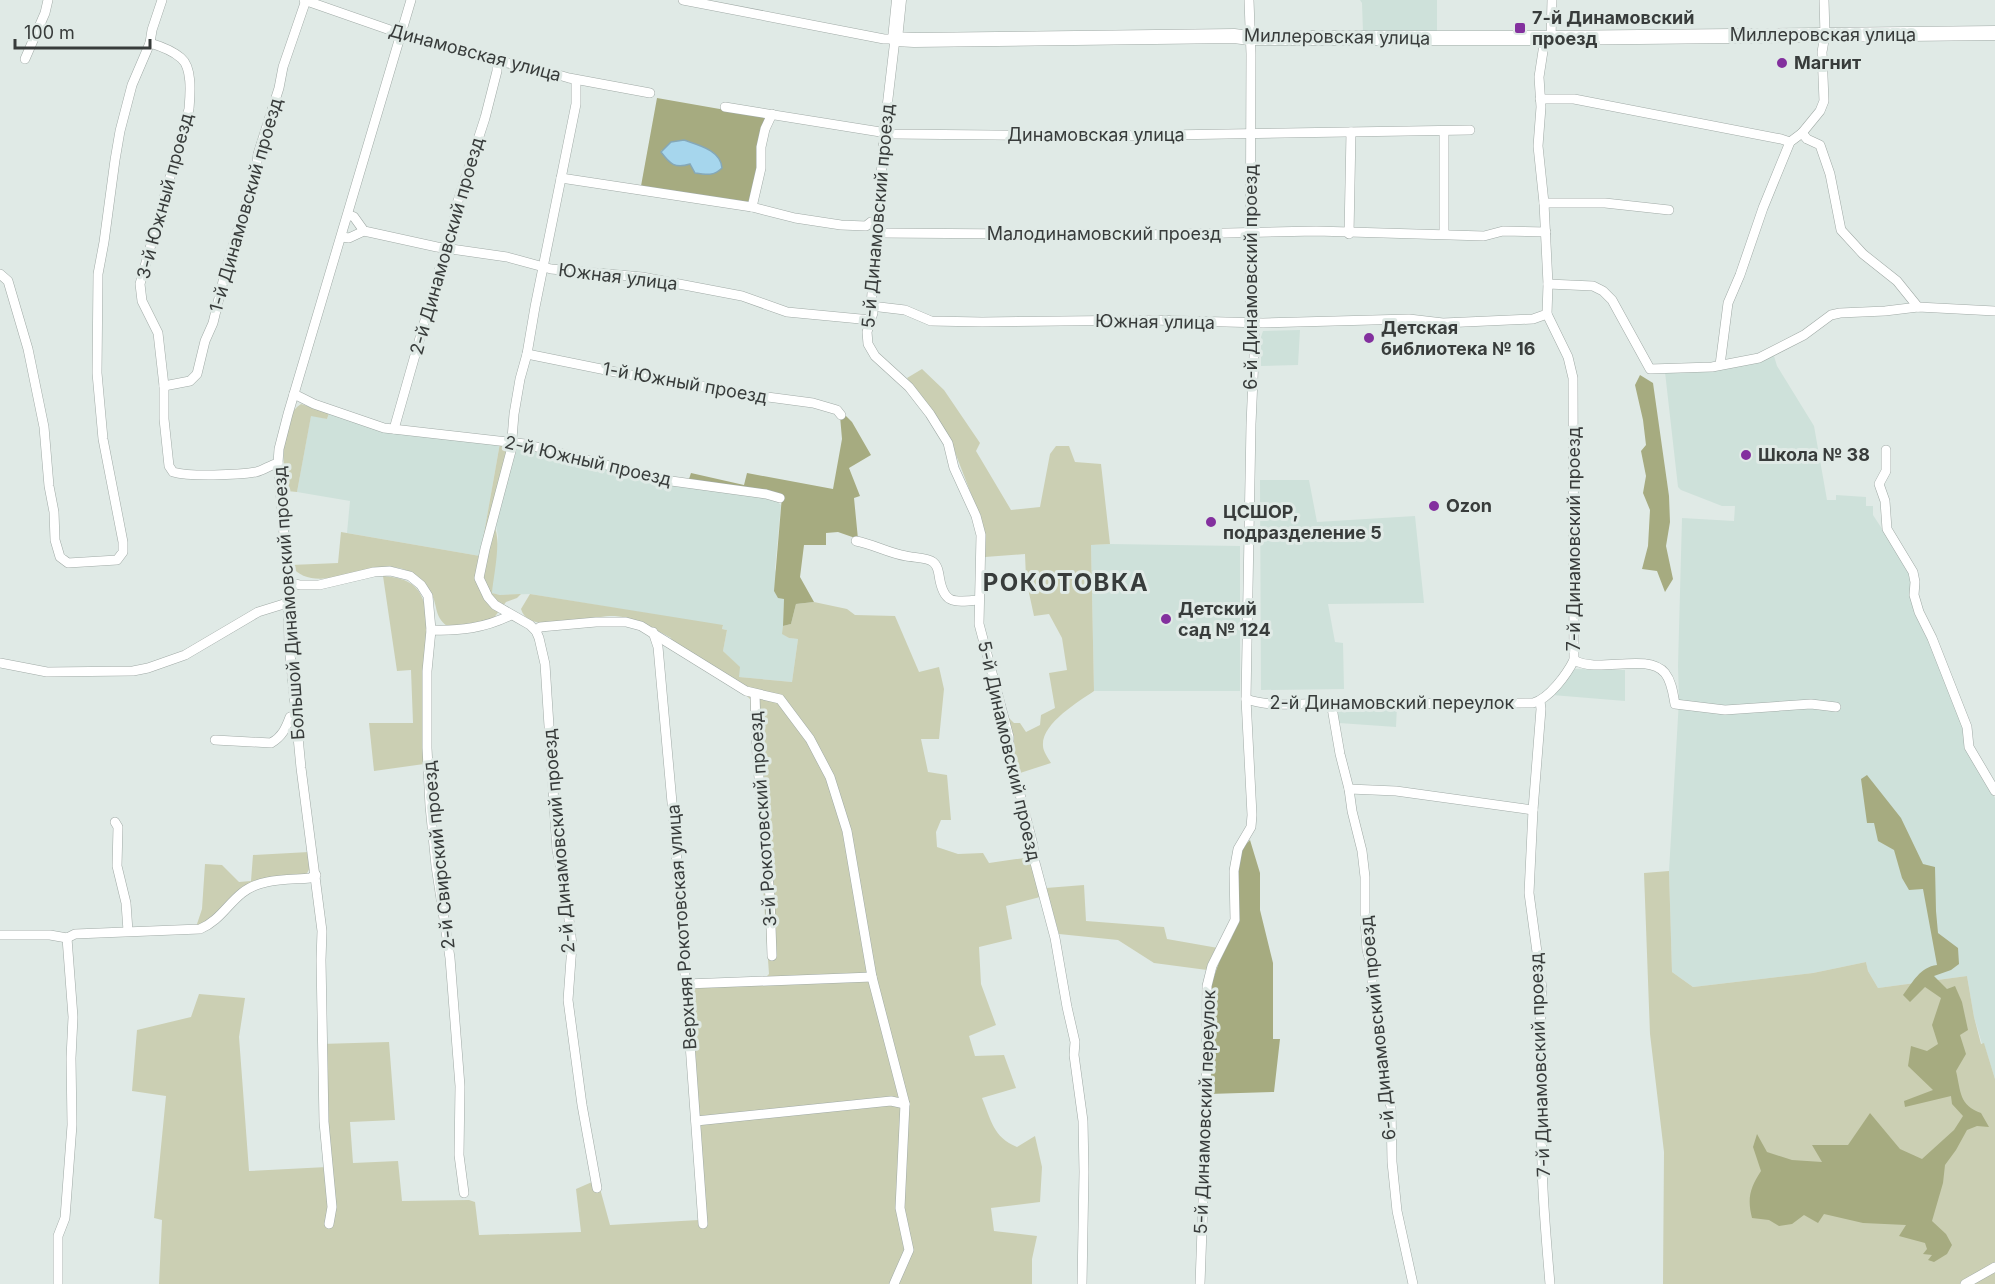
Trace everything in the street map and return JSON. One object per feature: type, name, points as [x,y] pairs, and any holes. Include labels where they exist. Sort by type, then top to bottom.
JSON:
[{"type":"street","points":[[25,59],[45,13],[48,0]]},
{"type":"street","points":[[0,273],[8,281],[28,349],[44,426],[55,540],[60,557],[68,564],[117,560],[123,552],[123,542],[103,439],[97,373],[98,274],[120,131],[132,85],[150,43],[162,0]]},
{"type":"street","name":"Динамовская улица","points":[[305,0],[402,34],[497,61],[538,69],[576,80],[650,93]]},
{"type":"street","name":"1-й Динамовский проезд","points":[[164,386],[190,381],[197,374],[205,341],[213,323],[225,269],[256,170],[258,154],[283,66],[305,0]]},
{"type":"street","name":"Большой Динамовский проезд","points":[[329,1224],[332,1207],[324,1122],[322,932],[296,715],[278,463],[279,449],[294,394],[411,0]]},
{"type":"street","name":"Миллеровская улица","points":[[683,0],[895,39],[1234,36],[1250,38],[1548,38],[1995,33]]},
{"type":"street","name":"5-й Динамовский проезд","points":[[899,0],[885,133],[871,306],[873,313],[867,332],[868,344],[875,356],[909,387],[930,414],[948,443],[954,468],[976,516],[981,535],[979,624],[1009,737],[1008,761],[1016,779],[1031,834],[1034,859],[1055,938],[1075,1042],[1074,1055],[1083,1121],[1082,1284]]},
{"type":"street","name":"6-й Динамовский проезд","points":[[1246,699],[1255,334],[1250,308],[1249,0]]},
{"type":"street","name":"7-й Динамовский проезд","points":[[1550,1284],[1540,1128],[1543,1106],[1540,1093],[1543,1073],[1540,1007],[1542,989],[1529,893],[1540,701],[1571,667],[1574,660],[1573,378],[1568,357],[1547,314],[1546,232],[1538,146],[1539,77],[1548,38],[1552,0]]},
{"type":"street","points":[[1719,365],[1728,303],[1763,208],[1790,142],[1802,133],[1820,111],[1824,101],[1822,52],[1824,0]]},
{"type":"street","name":"3-й Южный проезд","points":[[150,43],[184,60],[188,70],[190,99],[140,284],[142,301],[158,333],[169,466],[173,472],[180,474],[245,473],[278,463]]},
{"type":"street","name":"2-й Динамовский проезд","points":[[394,429],[451,237],[457,204],[485,118],[497,71],[497,61]]},
{"type":"street","points":[[536,631],[488,597],[479,578],[511,451],[520,379],[527,354],[576,104],[576,80]]},
{"type":"street","points":[[1540,99],[1574,99],[1790,142]]},
{"type":"street","name":"Динамовская улица","points":[[725,107],[885,133],[974,136],[1250,135],[1470,130]]},
{"type":"street","points":[[752,207],[761,168],[761,147],[765,129],[772,114]]},
{"type":"street","points":[[1444,131],[1444,234]]},
{"type":"street","points":[[1349,234],[1351,132]]},
{"type":"street","points":[[1802,133],[1820,145],[1830,174],[1841,230],[1863,254],[1897,281],[1918,307]]},
{"type":"street","points":[[561,178],[752,207],[795,218],[841,225],[866,226],[871,222],[879,221]]},
{"type":"street","points":[[1544,203],[1605,203],[1669,210]]},
{"type":"street","points":[[348,215],[354,217],[364,231]]},
{"type":"street","name":"Южная улица","points":[[342,237],[349,238],[364,231],[446,248],[507,257],[551,269],[642,277],[742,296],[787,312],[871,320]]},
{"type":"street","name":"Малодинамовский проезд","points":[[878,233],[938,235],[1251,234],[1316,231],[1349,234],[1484,236],[1503,231],[1546,232]]},
{"type":"street","points":[[1548,284],[1593,286],[1603,291],[1612,300],[1650,369],[1719,365],[1751,360],[1804,335],[1831,315],[1918,307],[1995,311]]},
{"type":"street","name":"Южная улица","points":[[871,306],[905,310],[931,321],[982,322],[1152,320],[1254,323],[1409,319],[1443,323],[1533,319],[1547,314]]},
{"type":"street","name":"1-й Южный проезд","points":[[527,354],[680,385],[701,386],[813,403],[837,411],[841,415]]},
{"type":"street","name":"2-й Южный проезд","points":[[294,394],[314,404],[394,429],[511,441],[597,460],[664,480],[766,494],[780,498]]},
{"type":"street","points":[[1886,450],[1886,471],[1879,484],[1885,501],[1887,530],[1913,572],[1914,595],[1919,612],[1932,638],[1967,727],[1970,747],[1995,791]]},
{"type":"street","points":[[856,541],[892,554],[930,560],[937,567],[944,596],[958,602],[978,600]]},
{"type":"street","name":"2-й Свирский проезд","points":[[288,582],[300,585],[319,585],[374,572],[390,572],[410,576],[421,585],[428,596],[431,630],[427,671],[430,806],[436,866],[450,958],[460,1086],[459,1155],[464,1193]]},
{"type":"street","points":[[0,663],[47,672],[148,669],[185,655],[252,615],[287,603]]},
{"type":"street","points":[[431,630],[477,629],[511,615]]},
{"type":"street","name":"3-й Рокотовский проезд","points":[[536,631],[540,627],[596,621],[626,622],[653,632],[746,691],[755,693],[757,756],[770,897],[771,956]]},
{"type":"street","name":"2-й Динамовский проезд","points":[[536,631],[545,664],[557,850],[566,894],[572,945],[568,1000],[582,1105],[597,1188]]},
{"type":"street","name":"Верхняя Рокотовская улица","points":[[653,632],[658,647],[671,781],[703,1224]]},
{"type":"street","points":[[1574,660],[1581,664],[1593,665],[1640,664],[1651,666],[1664,672],[1671,684],[1675,704],[1725,710],[1811,704],[1836,707]]},
{"type":"street","points":[[755,693],[780,699],[810,739],[830,777],[847,831],[872,977],[905,1104],[900,1208],[909,1250],[894,1284]]},
{"type":"street","name":"2-й Динамовский переулок","points":[[1246,699],[1261,704],[1533,703],[1540,701]]},
{"type":"street","name":"5-й Динамовский переулок","points":[[1200,1284],[1206,1119],[1207,986],[1212,966],[1235,920],[1234,871],[1238,849],[1251,827],[1251,775],[1246,699]]},
{"type":"street","name":"6-й Динамовский проезд","points":[[1331,702],[1365,877],[1367,950],[1372,968],[1384,1077],[1391,1107],[1392,1162],[1397,1210],[1413,1284]]},
{"type":"street","points":[[215,740],[271,743],[277,740],[290,717],[296,715]]},
{"type":"street","points":[[1349,789],[1396,791],[1533,810]]},
{"type":"street","points":[[115,822],[118,827],[117,866],[126,903],[128,931]]},
{"type":"street","points":[[0,935],[50,935],[67,938],[75,934],[200,929],[209,925],[243,892],[253,886],[265,882],[310,878],[316,875]]},
{"type":"street","points":[[58,1284],[58,1236],[65,1218],[72,1125],[73,1017],[67,938]]},
{"type":"street","points":[[686,984],[872,977]]},
{"type":"street","points":[[696,1121],[891,1101],[905,1104]]},
{"type":"street","points":[[1965,1284],[1995,1267]]},
{"type":"shaded area","points":[[1360,0],[1437,0],[1437,33],[1363,32]]},
{"type":"shaded area","points":[[1300,330],[1298,365],[1261,366],[1263,331]]},
{"type":"shaded area","points":[[1774,356],[1777,366],[1814,426],[1827,500],[1836,500],[1836,495],[1866,497],[1866,506],[1873,506],[1873,515],[1909,570],[1964,725],[1969,751],[1995,798],[1995,1079],[1974,1017],[1967,976],[1878,988],[1868,971],[1866,962],[1813,973],[1693,987],[1672,972],[1669,871],[1679,700],[1682,518],[1734,521],[1735,506],[1722,506],[1678,487],[1665,372],[1754,364]]},
{"type":"shaded area","points":[[329,413],[384,430],[500,443],[480,556],[347,533],[350,501],[297,492],[311,415],[327,419]]},
{"type":"shaded area","points":[[520,446],[775,500],[781,505],[775,569],[784,599],[783,634],[789,638],[798,639],[792,682],[739,677],[739,667],[723,651],[727,630],[722,629],[723,626],[530,594],[491,593],[498,536],[496,526],[513,451]]},
{"type":"shaded area","points":[[1260,480],[1309,480],[1317,522],[1415,516],[1424,603],[1328,604],[1335,642],[1343,643],[1344,689],[1261,690]]},
{"type":"shaded area","name":"Детский сад № 124","points":[[1091,545],[1240,546],[1240,691],[1094,691]]},
{"type":"shaded area","points":[[1575,669],[1625,670],[1625,701],[1552,695]]},
{"type":"shaded area","points":[[1340,707],[1397,707],[1396,727],[1339,723],[1336,715]]},
{"type":"green space","points":[[657,98],[766,117],[760,167],[751,199],[747,202],[641,186]],"holes":[[[684,140],[711,151],[693,167],[690,163],[674,165],[661,151]]]},
{"type":"green space","points":[[922,369],[944,390],[980,443],[976,451],[1011,510],[1040,507],[1050,454],[1056,446],[1069,446],[1075,462],[1101,464],[1110,544],[1091,545],[1094,691],[1070,707],[1048,730],[1043,746],[1051,763],[1020,773],[1020,778],[1014,770],[1007,716],[1014,723],[1020,723],[1026,732],[1040,725],[1041,715],[1055,708],[1049,673],[1067,670],[1062,638],[1049,614],[1034,616],[1026,579],[1025,554],[985,557],[980,517],[951,442],[907,378]]},
{"type":"green space","points":[[1640,375],[1653,383],[1669,496],[1670,522],[1666,546],[1673,579],[1665,592],[1657,571],[1642,569],[1648,546],[1650,510],[1643,493],[1646,476],[1641,451],[1646,445],[1635,385]]},
{"type":"green space","points":[[301,404],[329,413],[327,419],[311,416],[297,492],[287,491],[284,470],[285,432],[294,411]]},
{"type":"green space","points":[[844,414],[852,422],[871,455],[849,468],[860,496],[854,498],[858,539],[838,532],[826,533],[826,545],[804,545],[800,577],[814,602],[796,604],[791,624],[783,626],[784,599],[778,598],[774,591],[782,496],[689,479],[691,473],[744,485],[747,473],[833,489],[842,439],[840,416]]},
{"type":"green space","points":[[500,443],[506,445],[508,450],[491,522],[497,535],[492,593],[521,594],[506,602],[493,619],[450,628],[441,620],[426,585],[404,569],[387,567],[341,576],[312,578],[300,574],[291,565],[338,563],[341,532],[480,556]]},
{"type":"green space","points":[[383,576],[409,582],[423,598],[425,606],[427,616],[424,764],[374,771],[369,723],[413,723],[411,670],[397,671]]},
{"type":"green space","points":[[530,594],[723,625],[722,629],[727,630],[723,651],[740,667],[739,677],[792,682],[798,639],[782,634],[783,626],[791,624],[796,604],[814,602],[847,609],[855,615],[895,616],[919,672],[939,667],[944,689],[939,739],[921,739],[928,772],[947,775],[951,820],[941,820],[936,832],[937,847],[958,854],[983,853],[989,863],[1031,857],[1040,897],[1006,906],[1012,939],[979,947],[981,984],[996,1025],[969,1036],[975,1056],[1004,1055],[1016,1088],[982,1098],[998,1133],[1017,1147],[1035,1136],[1042,1167],[1040,1202],[991,1208],[994,1231],[1037,1236],[1032,1259],[1032,1284],[159,1284],[162,1220],[154,1218],[166,1096],[132,1091],[137,1030],[191,1017],[199,994],[245,998],[239,1037],[249,1171],[327,1167],[320,1044],[389,1042],[395,1120],[350,1122],[353,1163],[398,1161],[402,1201],[469,1200],[475,1202],[479,1235],[581,1232],[576,1189],[592,1182],[599,1185],[610,1225],[699,1220],[684,983],[765,978],[769,974],[750,699],[672,648],[671,638],[637,621],[605,616],[563,623],[548,623],[526,618],[521,609]]},
{"type":"green space","points":[[1867,775],[1901,818],[1923,864],[1935,867],[1938,933],[1958,948],[1959,964],[1951,970],[1934,976],[1947,989],[1955,986],[1962,1002],[1968,1030],[1960,1035],[1966,1054],[1956,1071],[1959,1085],[1965,1102],[1981,1113],[1989,1127],[1977,1126],[1967,1130],[1945,1165],[1943,1183],[1932,1221],[1946,1234],[1952,1245],[1947,1254],[1934,1262],[1928,1260],[1932,1255],[1923,1254],[1927,1249],[1925,1243],[1899,1236],[1906,1225],[1863,1223],[1824,1214],[1818,1223],[1804,1215],[1792,1224],[1779,1226],[1769,1220],[1752,1218],[1750,1211],[1750,1193],[1761,1171],[1753,1147],[1757,1134],[1767,1152],[1792,1160],[1822,1162],[1812,1145],[1848,1145],[1870,1113],[1900,1149],[1922,1159],[1954,1130],[1963,1116],[1952,1104],[1951,1096],[1905,1107],[1904,1101],[1933,1090],[1908,1066],[1911,1046],[1927,1051],[1938,1044],[1932,1025],[1941,998],[1925,987],[1910,1002],[1903,995],[1921,972],[1937,965],[1923,889],[1909,890],[1902,878],[1894,850],[1878,841],[1874,823],[1867,823],[1861,779]]},
{"type":"green space","points":[[1250,840],[1260,873],[1260,910],[1273,963],[1273,1039],[1280,1039],[1274,1092],[1209,1094],[1211,985],[1223,951],[1231,939],[1238,920],[1238,866],[1242,848]]},
{"type":"green space","points":[[309,852],[311,866],[306,875],[265,880],[217,916],[196,927],[202,909],[205,864],[222,865],[239,882],[251,881],[253,855]]},
{"type":"green space","points":[[1669,871],[1672,972],[1693,987],[1813,973],[1866,962],[1868,971],[1878,988],[1967,976],[1981,1044],[1984,1043],[1995,1079],[1995,1284],[1663,1284],[1664,1152],[1650,1034],[1644,873]]},
{"type":"green space","points":[[1084,885],[1086,921],[1164,927],[1167,939],[1218,948],[1207,970],[1154,963],[1118,940],[1059,934],[1046,888]]},
{"type":"water","points":[[684,140],[702,146],[713,153],[721,162],[722,168],[713,174],[703,174],[695,173],[690,164],[677,166],[670,162],[661,152],[671,142]]},
{"type":"place","name":"7-й Динамовский проезд","points":[[1520,28]]},
{"type":"place","name":"Магнит","points":[[1782,63]]},
{"type":"place","name":"Детская библиотека № 16","points":[[1369,338]]},
{"type":"place","name":"Школа № 38","points":[[1746,455]]},
{"type":"place","name":"Ozon","points":[[1434,506]]},
{"type":"place","name":"ЦСШОР, подразделение 5","points":[[1211,522]]},
{"type":"place","name":"Детский сад № 124","points":[[1166,619]]},
{"type":"district","name":"РОКОТОВКА","points":[[1066,583]]}]
